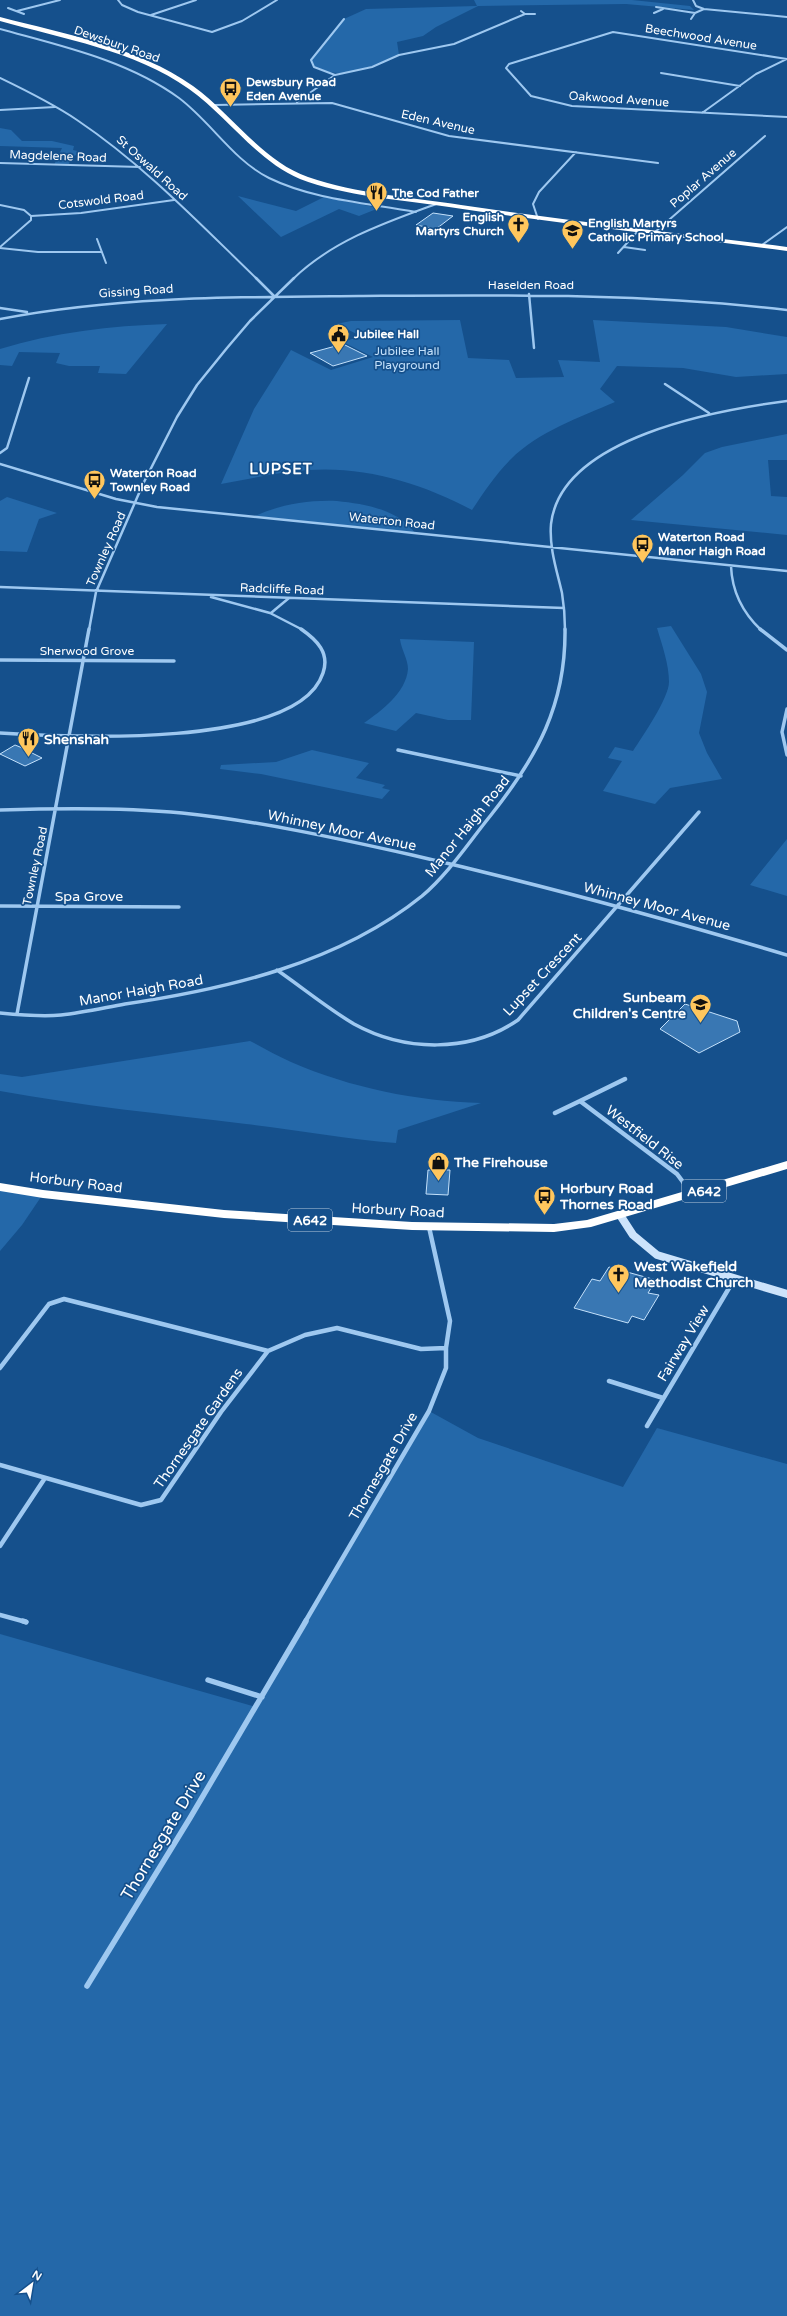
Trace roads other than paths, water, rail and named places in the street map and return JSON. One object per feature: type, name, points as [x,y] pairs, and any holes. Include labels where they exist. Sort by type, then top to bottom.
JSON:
[{"type":"highway","name":"Dewsbury Road","points":[[0,20],[146,63],[188,85],[215,106],[270,158],[291,173],[319,182],[538,219],[787,249]]},
{"type":"highway","name":"Horbury Road","points":[[0,1187],[43,1194],[224,1214],[429,1227],[554,1228],[587,1224],[693,1195],[787,1165]]},
{"type":"street","points":[[17,11],[60,0]]},
{"type":"street","points":[[118,0],[122,5],[150,15],[212,32],[242,21],[268,4],[277,0]]},
{"type":"street","points":[[150,15],[196,0]]},
{"type":"street","points":[[692,0],[696,6],[704,9],[787,17]]},
{"type":"street","points":[[656,7],[695,13],[704,9]]},
{"type":"street","points":[[8,8],[24,14]]},
{"type":"street","points":[[654,13],[664,9]]},
{"type":"street","points":[[521,11],[525,14]]},
{"type":"street","points":[[691,19],[695,13]]},
{"type":"street","points":[[297,102],[335,75],[372,67],[399,55],[454,44],[525,14],[536,14]]},
{"type":"street","points":[[335,75],[314,67],[311,60],[344,19]]},
{"type":"street","name":"Dewsbury Road","points":[[0,29],[102,58],[133,70],[179,98],[252,167],[270,178],[304,190],[416,212]]},
{"type":"street","name":"Beechwood Avenue","points":[[613,32],[787,59]]},
{"type":"street","name":"Oakwood Avenue","points":[[613,32],[512,63],[506,68],[528,94],[551,102],[593,108],[787,117]]},
{"type":"street","points":[[702,113],[756,74],[787,59]]},
{"type":"street","points":[[661,73],[740,86]]},
{"type":"street","name":"St Oswald Road","points":[[0,78],[56,107],[101,136],[140,167],[275,296]]},
{"type":"street","name":"Eden Avenue","points":[[215,106],[297,102],[341,105],[408,126],[449,136],[658,163]]},
{"type":"street","points":[[0,110],[56,107]]},
{"type":"street","name":"Poplar Avenue","points":[[653,234],[765,136]]},
{"type":"street","points":[[538,219],[533,204],[539,192],[576,152]]},
{"type":"street","name":"Magdelene Road","points":[[0,163],[140,167]]},
{"type":"street","name":"Cotswold Road","points":[[30,216],[87,212],[174,200]]},
{"type":"street","name":"Townley Road","points":[[17,1014],[36,906],[70,738],[96,592],[135,504],[178,417],[197,385],[250,321],[298,274],[344,241],[378,225],[439,203]]},
{"type":"street","points":[[0,205],[17,207],[30,216],[28,224],[0,247]]},
{"type":"street","points":[[762,245],[787,227]]},
{"type":"street","points":[[618,253],[637,232]]},
{"type":"street","points":[[97,239],[106,264]]},
{"type":"street","points":[[0,247],[45,253],[102,252]]},
{"type":"street","points":[[624,247],[645,250]]},
{"type":"street","points":[[529,294],[534,348]]},
{"type":"street","name":"Haselden Road","points":[[275,296],[529,294],[662,297],[787,310]]},
{"type":"street","name":"Gissing Road","points":[[0,319],[28,312],[70,306],[150,298],[275,296]]},
{"type":"street","points":[[0,308],[28,312]]},
{"type":"street","points":[[0,453],[8,448],[29,378]]},
{"type":"street","points":[[665,384],[709,413]]},
{"type":"street","name":"Manor Haigh Road","points":[[0,1013],[61,1015],[178,997],[277,970],[356,937],[422,895],[452,865],[522,776],[551,722],[558,700],[565,657],[564,608],[552,548],[550,526],[560,498],[569,486],[591,465],[638,437],[679,421],[709,413],[787,401]]},
{"type":"street","name":"Waterton Road","points":[[0,464],[135,504],[552,548],[731,566],[787,570]]},
{"type":"street","points":[[731,566],[732,587],[743,610],[763,632],[787,650]]},
{"type":"street","name":"Radcliffe Road","points":[[0,587],[96,592],[564,608]]},
{"type":"street","points":[[0,733],[70,738],[163,735],[214,729],[251,721],[296,703],[321,681],[327,668],[326,658],[315,639],[303,629],[271,613],[205,595]]},
{"type":"street","points":[[271,613],[289,598]]},
{"type":"street","name":"Sherwood Grove","points":[[0,660],[174,661]]},
{"type":"street","points":[[787,709],[781,727],[782,743],[787,755]]},
{"type":"street","points":[[398,750],[522,776]]},
{"type":"street","name":"Whinney Moor Avenue","points":[[0,810],[146,810],[254,823],[452,865],[617,906],[787,955]]},
{"type":"street","name":"Lupset Crescent","points":[[277,970],[355,1024],[377,1034],[416,1043],[444,1044],[476,1040],[500,1032],[518,1020],[699,812]]},
{"type":"street","name":"Spa Grove","points":[[0,906],[179,907]]},
{"type":"street","name":"Westfield Rise","points":[[554,1113],[625,1079]]},
{"type":"street","name":"Westfield Rise","points":[[580,1101],[677,1174],[693,1195]]},
{"type":"street","points":[[620,1215],[633,1235],[657,1255],[787,1294]]},
{"type":"street","name":"Thornesgate Drive","points":[[87,1986],[262,1697],[429,1411],[446,1368],[446,1348],[450,1321],[429,1227]]},
{"type":"street","name":"Fairway View","points":[[647,1426],[735,1278]]},
{"type":"street","points":[[0,1368],[49,1304],[64,1299],[268,1350],[305,1335],[337,1328],[421,1349],[446,1348]]},
{"type":"street","name":"Thornesgate Gardens","points":[[0,1465],[141,1505],[161,1500],[221,1412],[268,1350]]},
{"type":"street","name":"Fairway View","points":[[609,1381],[663,1398]]},
{"type":"street","points":[[0,1546],[45,1478]]},
{"type":"street","points":[[0,1615],[26,1622]]},
{"type":"street","points":[[208,1680],[262,1697]]},
{"type":"place","name":"Dewsbury Road Eden Avenue","points":[[231,108]]},
{"type":"place","name":"The Cod Father","points":[[376,212]]},
{"type":"place","name":"English Martyrs Church","points":[[519,244]]},
{"type":"place","name":"English Martyrs Catholic Primary School","points":[[572,250]]},
{"type":"place","name":"Jubilee Hall","points":[[338,354]]},
{"type":"place","name":"Waterton Road Townley Road","points":[[94,500]]},
{"type":"place","name":"Waterton Road Manor Haigh Road","points":[[643,564]]},
{"type":"place","name":"Shenshah","points":[[28,758]]},
{"type":"place","name":"Sunbeam Children's Centre","points":[[701,1024]]},
{"type":"place","name":"The Firehouse","points":[[438,1182]]},
{"type":"place","name":"Horbury Road Thornes Road","points":[[545,1216]]},
{"type":"place","name":"West Wakefield Methodist Church","points":[[618,1294]]},
{"type":"district","name":"LUPSET","points":[[281,469]]},
{"type":"park label","name":"Jubilee Hall Playground","points":[[407,358]]}]
